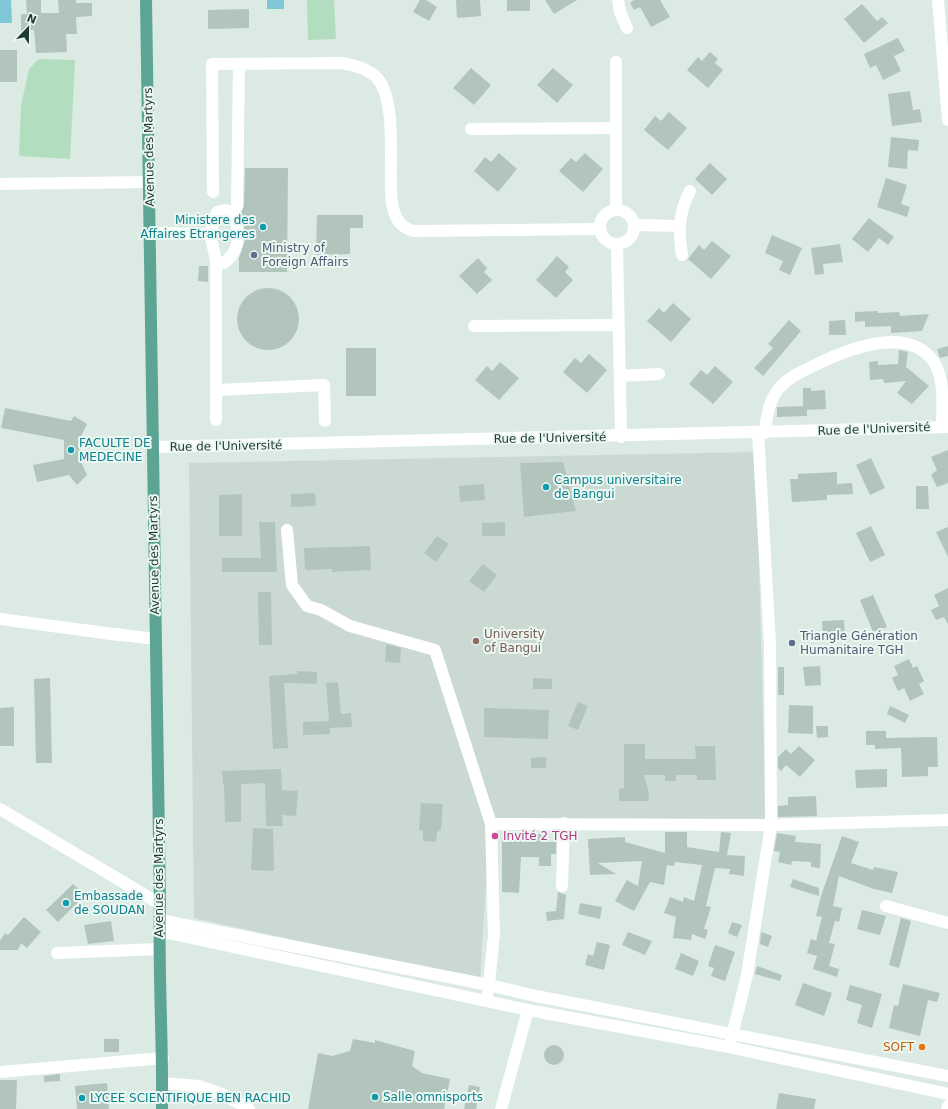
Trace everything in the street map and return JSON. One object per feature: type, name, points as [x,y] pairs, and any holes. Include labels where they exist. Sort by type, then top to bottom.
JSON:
[{"type":"main road","name":"Avenue des Martyrs","points":[[146,0],[151,233],[152,447],[160,904],[158,949],[163,1058],[162,1109]]},
{"type":"street","points":[[618,0],[620,12],[627,28]]},
{"type":"street","points":[[938,0],[946,54],[948,120]]},
{"type":"street","points":[[616,62],[616,209]]},
{"type":"street","points":[[213,192],[212,64],[342,63],[356,65],[376,77],[385,91],[390,119],[391,200],[394,214],[403,226],[414,231],[600,229]]},
{"type":"street","points":[[233,212],[237,206],[239,64]]},
{"type":"street","points":[[471,129],[616,128]]},
{"type":"street","points":[[0,184],[150,182]]},
{"type":"street","points":[[682,255],[679,226],[683,204],[690,191]]},
{"type":"street","points":[[616,209],[628,212],[633,217],[635,225],[634,233],[630,240],[616,244],[603,237],[600,229],[600,221],[609,211],[616,209]]},
{"type":"street","points":[[216,420],[216,260],[210,234],[217,212],[226,210],[233,212]]},
{"type":"street","points":[[216,260],[224,263],[233,256],[238,247],[236,220],[233,212]]},
{"type":"street","points":[[635,225],[679,226]]},
{"type":"street","points":[[151,233],[210,234]]},
{"type":"street","points":[[616,244],[621,437]]},
{"type":"street","points":[[474,326],[618,325]]},
{"type":"street","points":[[729,1047],[747,975],[771,825],[769,636],[761,432],[778,389],[789,378],[839,353],[874,343],[895,342],[916,347],[930,357],[939,374],[945,427]]},
{"type":"street","points":[[620,376],[659,374]]},
{"type":"street","points":[[216,390],[324,385],[325,421]]},
{"type":"street","name":"Rue de l'Université","points":[[152,447],[621,437],[945,427]]},
{"type":"street","points":[[287,530],[292,585],[307,606],[321,610],[350,626],[435,650],[491,824],[494,935],[487,1000]]},
{"type":"street","points":[[0,619],[155,639]]},
{"type":"street","points":[[0,809],[160,904]]},
{"type":"street","points":[[491,824],[564,823],[771,825],[948,820]]},
{"type":"street","points":[[562,886],[564,823]]},
{"type":"street","points":[[886,906],[948,923]]},
{"type":"street","points":[[159,925],[489,985],[531,995],[948,1076]]},
{"type":"street","points":[[159,925],[528,1010],[729,1047],[948,1094]]},
{"type":"street","points":[[57,953],[158,949]]},
{"type":"street","points":[[501,1109],[528,1010]]},
{"type":"street","points":[[0,1072],[163,1058]]},
{"type":"street","points":[[162,1083],[199,1086],[222,1094],[249,1109]]},
{"type":"shaded area","name":"University of Bangui","points":[[756,452],[766,823],[490,820],[480,981],[194,918],[189,463]]},
{"type":"green space","points":[[307,0],[334,0],[336,39],[308,40]]},
{"type":"green space","points":[[39,59],[75,60],[70,159],[19,156],[21,106],[29,69]]},
{"type":"water","points":[[0,0],[11,0],[12,23],[0,23]]},
{"type":"water","points":[[267,0],[284,0],[284,9],[267,9]]},
{"type":"building","points":[[26,0],[41,0],[41,13],[59,13],[58,0],[76,0],[76,3],[92,3],[92,16],[76,17],[77,34],[66,34],[67,52],[36,53],[34,30],[21,31],[21,14],[27,14]]},
{"type":"building","points":[[420,0],[426,0],[437,7],[429,21],[413,12]]},
{"type":"building","points":[[456,0],[480,0],[481,16],[457,18]]},
{"type":"building","points":[[507,0],[530,0],[530,11],[507,11]]},
{"type":"building","points":[[545,0],[577,0],[554,14]]},
{"type":"building","points":[[634,0],[660,0],[670,17],[651,27],[640,7],[634,10],[630,3]]},
{"type":"building","points":[[862,4],[877,21],[882,17],[888,23],[864,43],[844,19]]},
{"type":"building","points":[[249,9],[249,28],[208,29],[208,10]]},
{"type":"building","points":[[898,38],[905,51],[894,56],[901,71],[883,80],[876,65],[870,68],[864,54]]},
{"type":"building","points":[[0,50],[17,50],[17,82],[0,82]]},
{"type":"building","points":[[710,52],[718,59],[715,63],[723,70],[708,88],[687,70],[698,57],[702,61]]},
{"type":"building","points":[[471,68],[491,85],[474,105],[453,88]]},
{"type":"building","points":[[553,68],[573,85],[557,103],[537,85]]},
{"type":"building","points":[[910,91],[913,110],[920,109],[922,122],[892,126],[888,94]]},
{"type":"building","points":[[669,112],[687,128],[668,150],[644,130],[655,116],[661,121]]},
{"type":"building","points":[[891,137],[919,140],[918,151],[908,150],[907,169],[888,167]]},
{"type":"building","points":[[499,153],[517,169],[498,192],[474,171],[485,157],[491,162]]},
{"type":"building","points":[[585,153],[603,169],[583,192],[559,171],[571,158],[576,162]]},
{"type":"building","points":[[710,163],[727,179],[712,195],[695,179]]},
{"type":"building","name":"Ministere des Affaires Etrangeres","points":[[245,168],[288,168],[287,272],[239,272],[239,258],[245,240],[241,213],[244,206]]},
{"type":"building","points":[[886,178],[907,185],[901,204],[910,207],[907,217],[877,207]]},
{"type":"building","points":[[317,215],[363,215],[363,228],[350,228],[350,254],[316,255]]},
{"type":"building","points":[[869,218],[894,237],[888,245],[879,238],[868,252],[852,239]]},
{"type":"building","points":[[772,235],[802,248],[790,275],[779,270],[783,261],[765,253]]},
{"type":"building","points":[[712,241],[731,256],[711,279],[688,259],[699,245],[704,250]]},
{"type":"building","points":[[840,244],[843,262],[823,264],[824,274],[815,275],[811,248]]},
{"type":"building","points":[[557,256],[569,267],[565,272],[573,280],[556,298],[536,280]]},
{"type":"building","points":[[478,258],[487,268],[484,272],[492,280],[477,294],[459,276]]},
{"type":"building","points":[[199,266],[208,266],[208,282],[198,281]]},
{"type":"building","points":[[268,288],[280,290],[290,297],[297,307],[299,319],[297,331],[290,341],[280,348],[268,350],[256,348],[246,341],[239,331],[237,319],[239,307],[246,297],[256,290]]},
{"type":"building","points":[[673,303],[691,319],[671,342],[647,321],[659,308],[664,313]]},
{"type":"building","points":[[878,311],[878,313],[899,312],[900,316],[929,314],[922,331],[891,333],[891,326],[865,327],[865,321],[855,322],[855,312]]},
{"type":"building","points":[[789,320],[801,331],[763,376],[754,368],[773,348],[768,344]]},
{"type":"building","points":[[845,320],[846,335],[829,335],[829,321]]},
{"type":"building","points":[[948,346],[948,356],[940,358],[937,349]]},
{"type":"building","points":[[346,348],[376,348],[376,396],[346,396]]},
{"type":"building","points":[[899,350],[908,352],[906,367],[929,386],[912,404],[897,393],[906,381],[884,383],[883,379],[870,380],[869,362],[878,361],[878,365],[898,364]]},
{"type":"building","points":[[589,354],[607,370],[587,393],[563,372],[575,358],[581,363]]},
{"type":"building","points":[[500,362],[519,378],[499,400],[475,380],[487,366],[492,371]]},
{"type":"building","points":[[715,366],[733,382],[713,404],[689,384],[701,370],[707,375]]},
{"type":"building","points":[[803,388],[811,388],[811,391],[825,390],[826,409],[807,410],[807,416],[777,417],[777,407],[803,406]]},
{"type":"building","points":[[5,408],[71,421],[74,416],[87,424],[81,436],[79,453],[80,460],[87,475],[77,485],[69,475],[37,482],[33,465],[64,459],[64,440],[1,428]]},
{"type":"building","points":[[948,450],[948,483],[937,487],[931,475],[937,470],[931,457]]},
{"type":"building","points":[[871,458],[885,488],[870,495],[856,465]]},
{"type":"building","name":"Campus universitaire de Bangui","points":[[563,462],[576,511],[524,517],[520,463]]},
{"type":"building","points":[[837,472],[837,484],[852,483],[853,494],[827,495],[827,500],[792,502],[790,479],[798,479],[798,474]]},
{"type":"building","points":[[484,484],[485,500],[460,502],[459,486]]},
{"type":"building","points":[[916,486],[928,486],[929,509],[916,509]]},
{"type":"building","points":[[315,493],[316,506],[291,507],[291,494]]},
{"type":"building","points":[[242,494],[242,536],[219,536],[219,495]]},
{"type":"building","points":[[259,522],[275,522],[277,572],[222,572],[222,558],[261,558]]},
{"type":"building","points":[[505,522],[505,536],[482,536],[482,523]]},
{"type":"building","points":[[871,526],[885,555],[870,562],[856,533]]},
{"type":"building","points":[[948,527],[948,557],[936,532]]},
{"type":"building","points":[[437,536],[449,544],[436,562],[424,553]]},
{"type":"building","points":[[370,546],[371,570],[332,572],[332,569],[305,570],[304,548]]},
{"type":"building","points":[[483,564],[497,575],[484,592],[469,581]]},
{"type":"building","points":[[948,588],[948,624],[944,617],[936,620],[931,610],[939,606],[934,595]]},
{"type":"building","points":[[258,592],[271,592],[272,645],[259,645]]},
{"type":"building","points":[[873,595],[887,627],[873,632],[860,600]]},
{"type":"building","points":[[844,620],[845,641],[823,641],[822,621]]},
{"type":"building","points":[[386,644],[401,648],[400,663],[385,662]]},
{"type":"building","points":[[909,659],[913,668],[917,666],[924,681],[919,684],[924,694],[910,701],[904,688],[898,691],[892,678],[898,675],[894,666]]},
{"type":"building","points":[[820,666],[821,685],[805,686],[803,667]]},
{"type":"building","points":[[778,667],[784,667],[784,695],[778,695]]},
{"type":"building","points":[[297,671],[317,672],[317,684],[284,683],[288,748],[273,749],[269,676],[297,674]]},
{"type":"building","points":[[50,678],[52,763],[36,763],[34,679]]},
{"type":"building","points":[[533,678],[552,679],[552,689],[533,689]]},
{"type":"building","points":[[338,682],[341,714],[351,713],[352,727],[330,728],[330,734],[303,735],[303,722],[329,721],[326,683]]},
{"type":"building","points":[[578,702],[588,706],[578,730],[568,726]]},
{"type":"building","points":[[789,705],[813,706],[813,734],[788,733]]},
{"type":"building","points":[[890,706],[909,715],[905,723],[887,714]]},
{"type":"building","points":[[14,707],[14,746],[0,746],[0,708]]},
{"type":"building","points":[[484,708],[549,710],[548,739],[484,737]]},
{"type":"building","points":[[816,726],[828,726],[828,737],[817,738]]},
{"type":"building","points":[[866,731],[886,731],[886,738],[937,737],[938,767],[928,767],[928,776],[902,777],[901,748],[875,749],[875,745],[866,745]]},
{"type":"building","points":[[624,744],[645,744],[645,759],[696,759],[695,746],[715,746],[716,780],[697,780],[697,775],[676,775],[676,781],[665,781],[665,775],[644,775],[648,789],[649,801],[619,801],[619,789],[624,788]]},
{"type":"building","points":[[799,746],[815,760],[800,777],[786,765],[781,771],[778,768],[778,757],[786,749],[791,754]]},
{"type":"building","points":[[546,757],[546,768],[531,768],[531,758]]},
{"type":"building","points":[[281,769],[282,790],[298,791],[296,816],[282,815],[283,826],[266,826],[265,783],[241,784],[241,822],[225,822],[224,784],[222,771]]},
{"type":"building","points":[[887,769],[887,787],[856,788],[855,770]]},
{"type":"building","points":[[816,796],[817,816],[778,817],[778,806],[788,805],[788,797]]},
{"type":"building","points":[[421,803],[443,804],[441,830],[437,832],[436,842],[423,841],[423,831],[419,830]]},
{"type":"building","points":[[253,828],[273,829],[274,871],[251,870]]},
{"type":"building","points":[[665,832],[687,832],[687,847],[719,852],[721,832],[731,833],[727,855],[745,856],[744,876],[729,874],[730,869],[715,868],[706,906],[711,907],[704,929],[708,930],[705,939],[692,934],[691,940],[673,938],[676,917],[664,913],[670,897],[683,902],[684,897],[694,901],[702,865],[675,862],[674,866],[667,865],[664,885],[650,882],[634,911],[615,901],[627,880],[638,886],[642,861],[598,863],[616,874],[590,875],[588,839],[625,837],[625,842],[665,853]]},
{"type":"building","points":[[777,833],[796,836],[795,842],[821,844],[820,868],[811,867],[811,862],[792,861],[791,865],[778,862],[780,852],[774,851]]},
{"type":"building","points":[[502,834],[542,834],[542,842],[556,842],[556,854],[551,854],[551,866],[539,866],[539,857],[521,857],[519,893],[502,892]]},
{"type":"building","points":[[842,836],[859,842],[851,863],[873,870],[874,867],[898,872],[892,893],[874,889],[839,876],[833,906],[842,908],[839,922],[835,921],[829,943],[835,944],[829,966],[839,969],[837,977],[813,969],[817,956],[807,953],[811,939],[816,941],[822,917],[816,916],[821,896]]},
{"type":"building","points":[[793,879],[819,888],[819,896],[790,887]]},
{"type":"building","name":"Embassade de SOUDAN","points":[[73,884],[85,895],[58,922],[46,910]]},
{"type":"building","points":[[558,892],[566,895],[564,919],[547,921],[546,912],[556,911]]},
{"type":"building","points":[[580,903],[602,907],[600,919],[578,914]]},
{"type":"building","points":[[862,910],[886,916],[880,935],[857,929]]},
{"type":"building","points":[[24,917],[41,932],[27,948],[21,943],[18,950],[0,950],[0,941],[5,933],[8,935]]},
{"type":"building","points":[[901,918],[911,921],[899,968],[889,965]]},
{"type":"building","name":"Embassade de SOUDAN","points":[[111,921],[114,941],[88,944],[84,925]]},
{"type":"building","points":[[732,922],[742,925],[737,937],[728,933]]},
{"type":"building","points":[[628,932],[652,941],[645,955],[622,945]]},
{"type":"building","points":[[761,932],[772,936],[768,947],[760,944]]},
{"type":"building","points":[[597,942],[610,945],[604,970],[585,965],[588,954],[593,956]]},
{"type":"building","points":[[715,945],[735,952],[725,981],[711,976],[714,968],[708,966]]},
{"type":"building","points":[[681,953],[699,961],[693,976],[675,969]]},
{"type":"building","points":[[757,966],[782,975],[780,981],[755,974]]},
{"type":"building","points":[[803,983],[832,993],[824,1016],[795,1005]]},
{"type":"building","points":[[903,984],[940,993],[937,1002],[928,1000],[920,1036],[889,1028],[894,1005],[898,1006]]},
{"type":"building","points":[[850,985],[882,994],[872,1028],[857,1023],[862,1005],[846,1000]]},
{"type":"building","points":[[104,1039],[119,1039],[119,1052],[104,1052]]},
{"type":"building","points":[[353,1039],[375,1043],[375,1040],[415,1051],[412,1066],[422,1073],[450,1079],[444,1109],[308,1109],[318,1053],[332,1056],[350,1051]]},
{"type":"building","points":[[554,1045],[561,1048],[564,1055],[561,1062],[554,1065],[547,1062],[544,1055],[547,1048]]},
{"type":"building","points":[[60,1074],[60,1081],[44,1082],[44,1076]]},
{"type":"building","points":[[0,1080],[17,1080],[16,1109],[0,1109]]},
{"type":"building","points":[[107,1083],[109,1109],[77,1109],[75,1086]]},
{"type":"building","points":[[469,1085],[480,1087],[476,1109],[464,1109]]},
{"type":"building","points":[[779,1093],[816,1099],[814,1109],[776,1109]]},
{"type":"place","name":"Ministere des Affaires Etrangeres","points":[[263,227]]},
{"type":"place","name":"Ministry of Foreign Affairs","points":[[254,255]]},
{"type":"place","name":"FACULTE DE MEDECINE","points":[[71,450]]},
{"type":"place","name":"Campus universitaire de Bangui","points":[[546,487]]},
{"type":"place","name":"University of Bangui","points":[[476,641]]},
{"type":"place","name":"Triangle Génération Humanitaire TGH","points":[[792,643]]},
{"type":"place","name":"Invité 2 TGH","points":[[495,836]]},
{"type":"place","name":"Embassade de SOUDAN","points":[[66,903]]},
{"type":"place","name":"SOFT","points":[[922,1047]]},
{"type":"place","name":"Salle omnisports","points":[[375,1097]]},
{"type":"place","name":"LYCEE SCIENTIFIQUE BEN RACHID","points":[[82,1098]]}]
